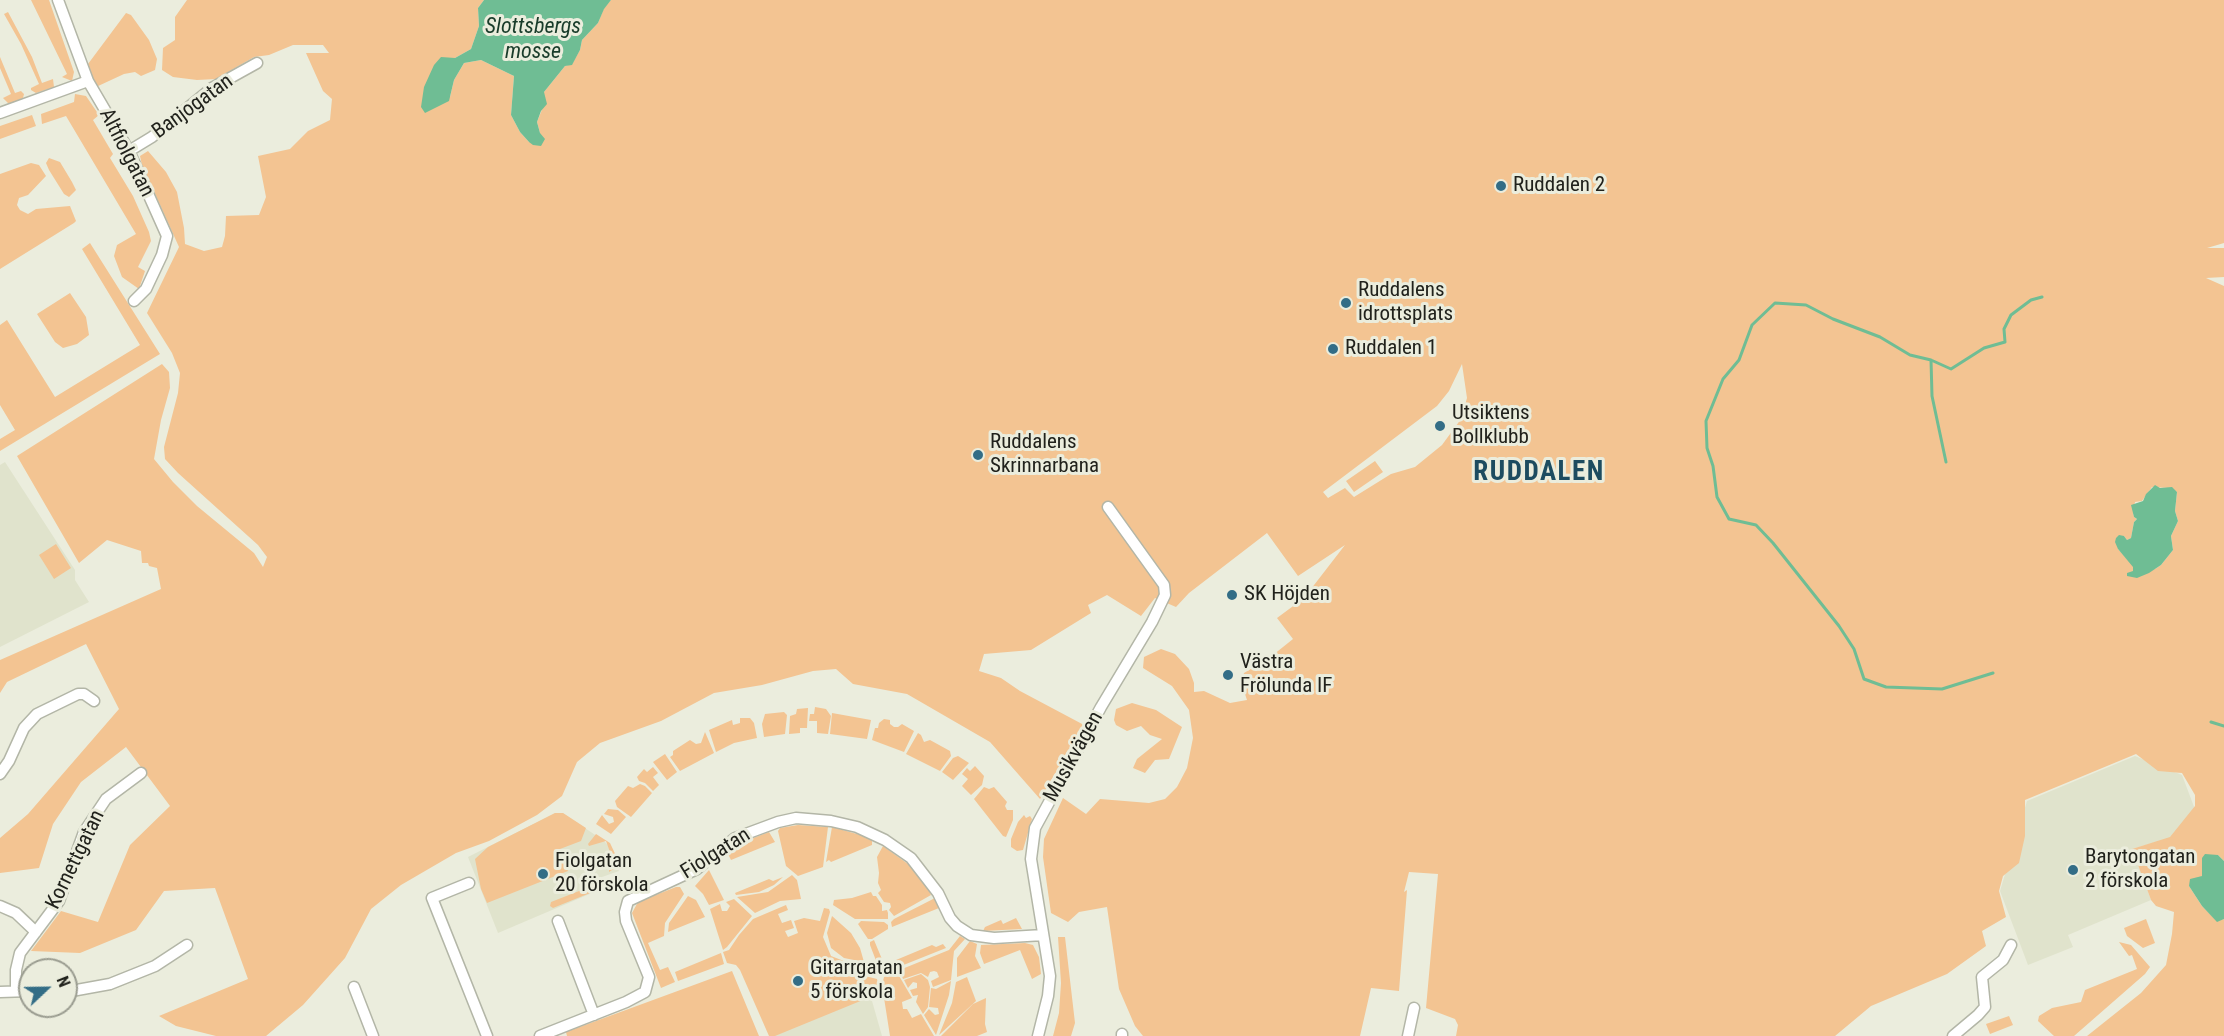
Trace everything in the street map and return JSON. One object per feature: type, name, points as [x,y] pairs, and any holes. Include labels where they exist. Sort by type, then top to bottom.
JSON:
[{"type":"street","name":"Altfiolgatan","points":[[58,0],[87,81],[129,151],[167,236],[162,255],[146,289],[134,301]]},
{"type":"street","name":"Banjogatan","points":[[129,151],[170,123],[212,88],[257,63]]},
{"type":"street","points":[[0,113],[87,81]]},
{"type":"street","name":"Musikvägen","points":[[1038,1036],[1048,996],[1050,976],[1031,859],[1035,828],[1166,595],[1164,585],[1108,507]]},
{"type":"street","points":[[0,774],[9,761],[24,728],[37,714],[78,694],[84,694],[94,701]]},
{"type":"street","name":"Kornettgatan","points":[[15,991],[20,953],[59,901],[84,832],[106,800],[141,773]]},
{"type":"street","name":"Fiolgatan","points":[[540,1036],[642,996],[647,989],[649,977],[626,921],[625,912],[628,901],[697,869],[735,838],[763,826],[796,818],[831,820],[857,827],[900,849],[926,875],[957,926],[971,936],[994,938],[1043,935]]},
{"type":"street","points":[[469,884],[432,898],[487,1036]]},
{"type":"street","points":[[0,906],[12,911],[36,932]]},
{"type":"street","points":[[558,921],[594,1015]]},
{"type":"street","points":[[78,990],[110,984],[155,966],[187,945]]},
{"type":"street","points":[[1953,1036],[1985,1007],[1982,977],[2003,960],[2011,945]]},
{"type":"street","points":[[354,987],[373,1036]]},
{"type":"street","points":[[0,992],[15,991]]},
{"type":"street","points":[[1408,1036],[1414,1008]]},
{"type":"shaded area","points":[[31,0],[49,0],[74,72],[72,81],[62,77],[67,74]]},
{"type":"shaded area","points":[[187,0],[484,0],[478,8],[479,26],[471,49],[455,58],[441,58],[450,97],[454,80],[464,63],[481,60],[514,76],[511,115],[520,132],[529,142],[540,133],[537,122],[543,107],[544,92],[565,66],[572,64],[580,50],[582,40],[598,23],[604,8],[611,0],[2224,0],[2224,243],[2207,248],[2224,248],[2224,277],[2206,278],[2224,286],[2224,861],[2218,855],[2203,870],[2202,876],[2189,886],[2202,906],[2217,921],[2224,919],[2224,1036],[2087,1036],[2141,993],[2166,965],[2174,912],[2156,906],[2151,900],[2132,849],[2170,837],[2195,806],[2195,795],[2182,773],[2158,771],[2136,754],[2025,800],[2025,836],[2019,863],[2003,876],[1999,891],[2006,917],[1982,931],[1986,946],[1947,974],[1871,1006],[1835,1036],[1456,1036],[1458,1025],[1455,1019],[1426,1008],[1438,874],[1409,872],[1404,892],[1407,890],[1399,991],[1371,988],[1360,1036],[1143,1036],[1135,1026],[1119,989],[1107,907],[1079,912],[1068,922],[1051,913],[1043,857],[1044,839],[1063,798],[1086,814],[1100,799],[1149,803],[1165,799],[1177,787],[1187,768],[1193,738],[1189,710],[1172,686],[1143,668],[1144,657],[1161,649],[1175,654],[1189,669],[1194,683],[1194,692],[1204,691],[1230,703],[1247,700],[1241,682],[1244,673],[1268,659],[1293,639],[1277,618],[1304,598],[1345,545],[1298,576],[1267,533],[1189,593],[1176,607],[1155,598],[1141,616],[1107,595],[1088,605],[1091,613],[1031,650],[984,654],[979,671],[1001,678],[1020,691],[1084,725],[1040,799],[990,742],[907,694],[853,684],[836,669],[813,671],[762,685],[714,693],[661,721],[600,743],[577,762],[562,796],[537,815],[489,841],[456,853],[401,885],[371,909],[345,958],[303,1005],[266,1036],[216,1036],[176,1026],[159,1016],[248,979],[215,888],[164,891],[136,930],[80,953],[31,951],[61,911],[98,922],[130,845],[170,806],[126,747],[81,782],[53,824],[39,868],[0,873],[0,838],[28,814],[119,709],[86,644],[7,682],[0,693],[0,660],[161,589],[157,568],[149,566],[148,563],[142,563],[141,551],[107,540],[79,563],[17,456],[162,364],[169,372],[170,388],[154,459],[197,506],[254,553],[263,567],[267,557],[258,545],[165,459],[164,447],[178,393],[180,373],[172,353],[147,313],[179,247],[140,156],[148,151],[166,172],[177,192],[185,244],[204,251],[222,247],[226,216],[259,215],[266,197],[258,156],[290,149],[308,131],[330,120],[332,99],[323,91],[306,53],[329,53],[323,45],[293,45],[269,55],[254,57],[216,79],[197,80],[173,77],[162,70],[163,48],[175,40],[175,17]],"holes":[[[1462,364],[1467,398],[1461,419],[1442,445],[1415,467],[1391,474],[1354,497],[1345,488],[1328,498],[1323,492],[1437,406],[1449,391]],[[2152,487],[2168,488],[2177,492],[2175,511],[2178,521],[2171,536],[2173,550],[2155,569],[2133,571],[2134,567],[2118,549],[2124,536],[2127,540],[2131,538],[2134,522],[2137,519],[2133,512],[2135,502],[2142,501]]]},
{"type":"shaded area","points":[[8,12],[32,57],[42,83],[53,79],[54,87],[36,93],[31,90],[39,84],[4,14]]},
{"type":"shaded area","points":[[126,13],[131,15],[149,40],[157,59],[155,70],[141,76],[135,72],[124,74],[96,87],[88,64]]},
{"type":"shaded area","points":[[0,57],[15,93],[21,91],[24,94],[23,98],[9,104],[3,98],[11,94],[0,68]]},
{"type":"shaded area","points":[[75,94],[86,96],[99,115],[93,120],[113,154],[110,158],[133,196],[149,232],[151,241],[138,267],[145,271],[139,289],[122,277],[114,256],[117,245],[136,234],[66,116],[42,124],[41,114],[74,102]]},
{"type":"shaded area","points":[[32,115],[36,126],[0,139],[0,126]]},
{"type":"shaded area","points":[[49,158],[60,162],[72,182],[76,190],[69,197],[64,194],[49,170],[46,163]]},
{"type":"shaded area","points":[[31,163],[39,165],[46,176],[28,195],[19,198],[17,205],[20,210],[28,214],[36,209],[70,206],[76,221],[0,269],[0,174]]},
{"type":"shaded area","points":[[90,243],[160,354],[0,451],[0,439],[15,430],[0,405],[0,325],[7,320],[55,397],[140,345],[82,249]]},
{"type":"shaded area","points":[[70,293],[86,317],[89,335],[77,344],[63,348],[55,342],[37,314]]},
{"type":"shaded area","points":[[1375,461],[1383,472],[1354,492],[1346,481]]},
{"type":"shaded area","points":[[5,462],[75,570],[75,580],[89,602],[0,647],[0,465]]},
{"type":"shaded area","points":[[56,544],[71,568],[54,579],[39,555]]},
{"type":"shaded area","points":[[1132,703],[1156,710],[1182,727],[1169,759],[1155,760],[1145,773],[1133,768],[1137,759],[1162,739],[1150,735],[1141,726],[1127,731],[1116,725],[1114,720],[1116,709]]},
{"type":"shaded area","points":[[815,707],[826,709],[831,716],[828,734],[817,733],[817,721],[809,721],[810,714],[814,714]]},
{"type":"shaded area","points":[[808,708],[807,728],[800,728],[800,733],[789,734],[790,716],[796,714],[797,709]]},
{"type":"shaded area","points":[[784,712],[787,715],[785,734],[764,737],[762,724],[765,714]]},
{"type":"shaded area","points":[[832,713],[871,720],[867,739],[830,734]]},
{"type":"shaded area","points":[[740,718],[750,718],[754,723],[757,738],[734,743],[716,752],[709,730],[732,720],[733,725],[740,723]]},
{"type":"shaded area","points":[[884,719],[890,720],[890,724],[894,727],[902,724],[914,731],[904,752],[872,740],[875,728],[878,728],[879,723]]},
{"type":"shaded area","points":[[705,732],[714,753],[680,771],[670,757],[673,751],[690,740],[696,744],[701,743]]},
{"type":"shaded area","points":[[918,733],[924,742],[930,740],[950,751],[951,756],[940,771],[906,754]]},
{"type":"shaded area","points":[[665,754],[677,772],[667,780],[653,762]]},
{"type":"shaded area","points":[[958,756],[969,763],[953,780],[942,772],[953,758]]},
{"type":"shaded area","name":"Barytongatan 2 förskola","points":[[2135,756],[2182,775],[2196,812],[2170,838],[2132,849],[2151,900],[2068,935],[2073,947],[2028,965],[2000,891],[2027,801]]},
{"type":"shaded area","points":[[975,766],[984,776],[982,785],[971,795],[962,786],[968,779],[962,774],[967,768],[970,771]]},
{"type":"shaded area","points":[[653,767],[658,773],[653,777],[659,785],[653,791],[637,777],[644,769],[647,772]]},
{"type":"shaded area","points":[[640,784],[652,793],[631,817],[617,807],[615,801],[628,786],[633,788]]},
{"type":"shaded area","points":[[984,787],[989,789],[994,787],[1007,802],[1005,806],[1007,810],[1013,810],[1013,820],[1006,837],[974,799]]},
{"type":"shaded area","points":[[608,809],[618,810],[626,817],[611,834],[596,824],[602,815],[609,824],[614,822],[613,817],[604,814]]},
{"type":"shaded area","name":"Fiolgatan 20 förskola","points":[[555,813],[563,813],[604,841],[610,847],[619,871],[602,877],[599,890],[498,933],[468,857]]},
{"type":"shaded area","points":[[555,813],[563,813],[586,828],[581,841],[560,849],[568,871],[487,903],[481,889],[475,859],[488,847]]},
{"type":"shaded area","points":[[1024,815],[1032,819],[1023,850],[1017,851],[1011,847],[1011,839],[1018,822]]},
{"type":"shaded area","points":[[798,825],[828,827],[823,867],[798,876],[786,866],[778,831],[780,828]]},
{"type":"shaded area","points":[[832,827],[864,836],[872,840],[872,845],[826,862]]},
{"type":"shaded area","points":[[769,832],[775,842],[731,860],[727,852],[748,840]]},
{"type":"shaded area","points":[[596,834],[610,843],[619,862],[618,866],[609,872],[609,869],[615,866],[606,841],[589,846],[588,844]]},
{"type":"shaded area","points":[[883,846],[908,864],[927,886],[931,895],[894,916],[889,910],[890,903],[884,902],[878,893],[881,890],[878,883],[877,857]]},
{"type":"shaded area","points":[[709,870],[724,900],[709,905],[695,886]]},
{"type":"shaded area","points":[[792,875],[797,880],[801,899],[780,901],[755,913],[737,897],[768,892]]},
{"type":"shaded area","points":[[783,877],[774,885],[759,892],[736,895],[735,893],[769,879],[773,881]]},
{"type":"shaded area","points":[[597,884],[601,887],[600,889],[553,908],[550,906],[551,902]]},
{"type":"shaded area","points":[[680,887],[684,894],[665,923],[664,936],[648,943],[660,970],[668,967],[675,982],[661,988],[632,913],[638,902]]},
{"type":"shaded area","points":[[871,892],[882,905],[882,911],[887,910],[888,919],[855,919],[833,905],[834,900],[852,898]]},
{"type":"shaded area","points":[[688,896],[696,900],[705,917],[668,932],[669,923]]},
{"type":"shaded area","points":[[935,898],[939,908],[892,927],[891,922],[894,919]]},
{"type":"shaded area","points":[[734,899],[752,916],[723,950],[710,909],[720,904],[722,911],[727,911],[730,906],[726,902]]},
{"type":"shaded area","name":"Gitarrgatan 5 förskola","points":[[786,905],[788,910],[778,914],[782,923],[791,920],[794,928],[785,931],[788,937],[798,933],[794,921],[804,918],[820,921],[824,908],[829,909],[823,937],[831,956],[849,963],[863,965],[865,976],[877,979],[880,993],[775,1036],[769,1036],[740,970],[736,965],[727,963],[723,952],[729,950],[753,919]]},
{"type":"shaded area","points":[[832,916],[851,933],[860,948],[864,962],[844,958],[831,948],[827,933]]},
{"type":"shaded area","points":[[1016,918],[1022,929],[983,931],[985,927],[1001,920],[1003,924]]},
{"type":"shaded area","points":[[2146,919],[2155,943],[2143,948],[2127,936],[2124,928]]},
{"type":"shaded area","points":[[861,921],[884,922],[888,925],[888,929],[868,939],[858,924]]},
{"type":"shaded area","points":[[960,936],[965,939],[954,951],[951,980],[933,987],[931,981],[939,977],[934,971],[930,972],[928,977],[921,973],[903,979],[902,969],[949,950]]},
{"type":"shaded area","points":[[1058,937],[1065,937],[1075,1023],[1071,1036],[1053,1036],[1059,1013],[1061,983]]},
{"type":"shaded area","points":[[874,940],[884,964],[893,961],[892,970],[884,973],[880,971],[870,945],[870,942]]},
{"type":"shaded area","points":[[970,941],[977,944],[975,956],[981,968],[957,977],[957,958]]},
{"type":"shaded area","points":[[2119,942],[2131,945],[2150,967],[2145,974],[2074,1036],[2054,1036],[2038,1021],[2039,1016],[2052,1008],[2081,1002],[2085,990],[2137,969],[2132,955],[2129,956]]},
{"type":"shaded area","points":[[1025,943],[1033,945],[1039,957],[1041,974],[1032,979],[1020,950],[984,964],[980,953],[981,945]]},
{"type":"shaded area","points":[[943,944],[946,948],[901,966],[898,965],[896,960],[932,945],[936,947]]},
{"type":"shaded area","points":[[721,953],[724,964],[678,981],[675,972]]},
{"type":"shaded area","points":[[818,961],[872,1001],[882,1036],[770,1036]]},
{"type":"shaded area","points":[[732,971],[759,1036],[567,1036],[566,1032]]},
{"type":"shaded area","points":[[894,972],[898,974],[912,998],[902,1002],[903,1009],[907,1009],[912,1018],[921,1014],[934,1036],[890,1036],[882,985],[884,977]]},
{"type":"shaded area","points":[[921,974],[928,980],[930,987],[928,1007],[923,1014],[916,1002],[918,995],[913,996],[910,990],[917,988],[917,983],[913,982],[908,988],[904,980]]},
{"type":"shaded area","points":[[967,977],[976,1001],[939,1035],[952,1003],[956,982]]},
{"type":"shaded area","points":[[951,981],[949,995],[936,1035],[924,1015],[929,1009],[935,1015],[939,1014],[938,1008],[929,1007],[931,988],[936,989]]},
{"type":"shaded area","points":[[986,998],[987,1032],[977,1036],[941,1036],[973,1004]]},
{"type":"shaded area","points":[[2009,1016],[2013,1025],[1990,1034],[1986,1024]]},
{"type":"water","name":"Slottsbergs mosse","points":[[484,0],[611,0],[598,23],[582,40],[580,50],[572,65],[565,66],[544,92],[547,104],[541,111],[537,122],[540,133],[545,139],[541,146],[529,142],[520,132],[511,115],[514,76],[481,60],[464,63],[454,80],[449,101],[425,113],[421,107],[424,87],[434,65],[441,57],[455,58],[471,49],[479,26],[478,8]]},
{"type":"water","points":[[2155,485],[2160,488],[2172,487],[2177,492],[2175,511],[2178,521],[2171,536],[2173,550],[2161,565],[2149,573],[2137,578],[2127,576],[2127,573],[2133,571],[2133,567],[2118,549],[2116,538],[2119,535],[2124,536],[2127,540],[2131,538],[2134,522],[2137,519],[2134,517],[2131,505],[2143,501]]},
{"type":"water","points":[[2205,854],[2218,855],[2224,861],[2224,919],[2217,922],[2202,906],[2189,886],[2190,879],[2202,876],[2202,858]]},
{"type":"waterway","points":[[1993,673],[1942,689],[1886,687],[1864,679],[1854,649],[1839,626],[1773,543],[1756,525],[1729,519],[1717,497],[1713,466],[1707,448],[1706,421],[1723,379],[1739,360],[1752,325],[1775,303],[1806,305],[1833,319],[1880,337],[1910,355],[1931,360],[1951,369],[1984,348],[2005,342],[2004,329],[2011,315],[2031,300],[2042,297]]},
{"type":"waterway","points":[[1931,360],[1932,396],[1946,462]]},
{"type":"waterway","points":[[2211,722],[2224,726]]},
{"type":"place","name":"Ruddalen 2","points":[[1501,186]]},
{"type":"place","name":"Ruddalens idrottsplats","points":[[1346,303]]},
{"type":"place","name":"Ruddalen 1","points":[[1333,349]]},
{"type":"place","name":"Utsiktens Bollklubb","points":[[1440,426]]},
{"type":"place","name":"Ruddalens Skrinnarbana","points":[[978,455]]},
{"type":"place","name":"SK Höjden","points":[[1232,595]]},
{"type":"place","name":"Västra Frölunda IF","points":[[1228,675]]},
{"type":"place","name":"Barytongatan 2 förskola","points":[[2073,870]]},
{"type":"place","name":"Fiolgatan 20 förskola","points":[[543,874]]},
{"type":"place","name":"Gitarrgatan 5 förskola","points":[[798,981]]},
{"type":"district","name":"RUDDALEN","points":[[1539,473]]}]
